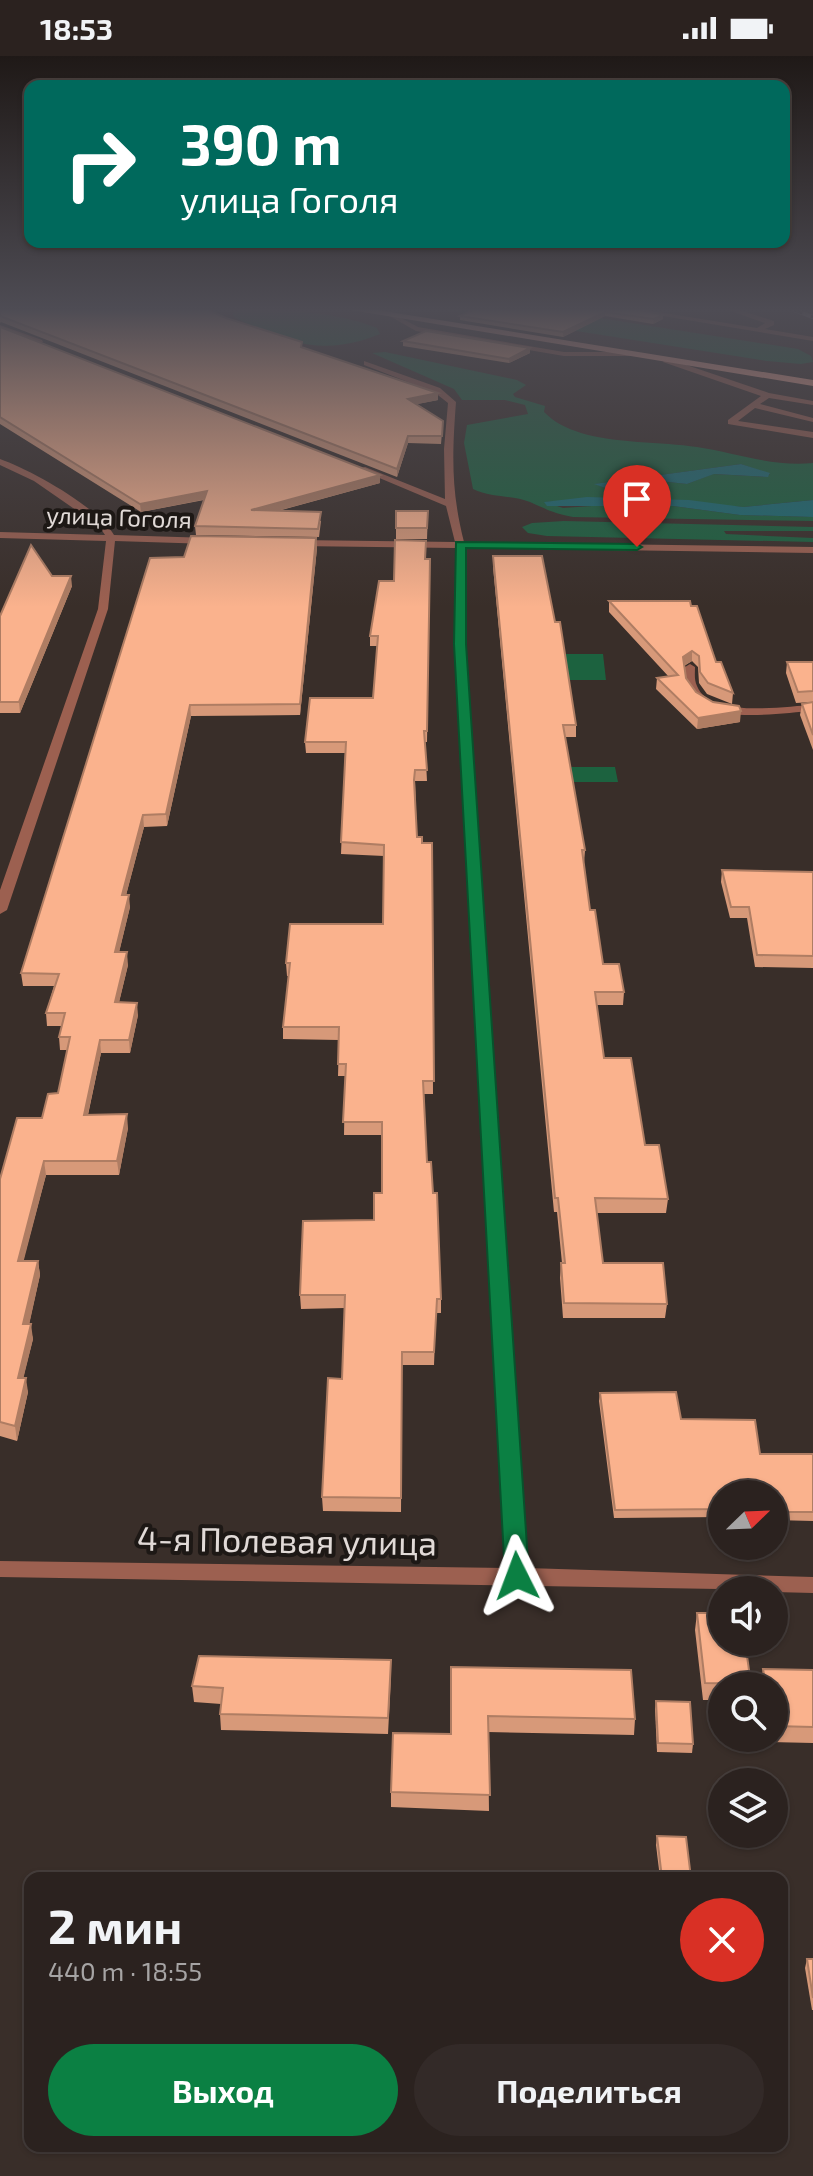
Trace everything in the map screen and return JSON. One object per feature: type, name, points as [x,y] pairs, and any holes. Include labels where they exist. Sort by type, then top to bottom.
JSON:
[{"type":"street","points":[[451,409],[448,449],[450,504],[460,544],[460,644],[517,1576]]},
{"type":"street","points":[[748,409],[731,422],[813,435]]},
{"type":"street","points":[[769,409],[813,420]]},
{"type":"street","points":[[796,433],[813,420]]},
{"type":"street","points":[[0,462],[37,479],[64,497],[103,524],[111,538],[103,609],[0,910]]},
{"type":"street","points":[[349,464],[450,504]]},
{"type":"street","name":"улица Гоголя","points":[[0,535],[221,541]]},
{"type":"street","points":[[282,543],[813,550]]},
{"type":"street","points":[[690,667],[691,688],[702,702],[727,713],[813,708]]},
{"type":"street","name":"4-я Полевая улица","points":[[0,1569],[517,1576],[813,1585]]},
{"type":"green space","points":[[526,409],[545,409],[544,412],[557,422],[576,431],[623,441],[697,447],[783,463],[813,463],[813,500],[743,507],[624,498],[545,502],[563,508],[673,506],[740,515],[813,517],[813,521],[573,517],[523,500],[473,489],[464,443],[467,425],[528,414]],"holes":[[[741,464],[770,474],[767,477],[713,474],[687,484],[659,481],[622,484],[608,489],[595,484]]]},
{"type":"green space","points":[[564,521],[813,527],[813,531],[724,531],[726,534],[813,538],[813,542],[547,536],[528,533],[522,527],[532,523]]},
{"type":"green space","points":[[561,654],[603,654],[606,680],[558,680]]},
{"type":"green space","points":[[571,767],[615,767],[618,782],[573,782]]},
{"type":"water","points":[[741,464],[770,473],[768,477],[714,474],[687,484],[659,481],[622,484],[608,489],[594,484]]},
{"type":"water","points":[[587,497],[689,500],[743,507],[813,500],[813,517],[740,515],[673,506],[547,506],[544,502]]},
{"type":"building","points":[[0,409],[210,409],[380,475],[251,510],[321,512],[318,529],[195,526],[207,491],[140,504],[0,417]]},
{"type":"building","points":[[241,409],[424,409],[443,421],[442,436],[408,436],[397,469]]},
{"type":"building","points":[[396,511],[428,511],[427,528],[396,528]]},
{"type":"building","points":[[191,536],[316,538],[300,704],[190,705],[166,814],[143,815],[122,895],[129,895],[115,952],[127,952],[115,1002],[137,1003],[129,1040],[100,1040],[84,1115],[127,1114],[117,1161],[44,1161],[18,1261],[38,1261],[23,1324],[31,1324],[18,1378],[26,1378],[15,1426],[0,1422],[0,1179],[17,1118],[42,1118],[48,1094],[58,1093],[70,1037],[59,1037],[65,1013],[46,1013],[59,974],[21,973],[150,558],[184,557]]},
{"type":"building","points":[[395,540],[426,541],[425,559],[430,559],[427,731],[424,731],[427,770],[415,770],[414,780],[417,837],[422,837],[422,843],[432,843],[434,1081],[423,1081],[427,1162],[431,1162],[433,1193],[437,1193],[441,1299],[437,1299],[434,1352],[402,1352],[401,1498],[322,1497],[328,1378],[342,1379],[345,1295],[300,1295],[303,1221],[374,1220],[374,1193],[382,1193],[382,1122],[343,1122],[346,1064],[338,1064],[339,1027],[283,1027],[290,963],[286,963],[290,924],[383,924],[384,845],[341,842],[346,742],[305,742],[310,698],[373,698],[378,636],[370,636],[379,581],[394,581]]},
{"type":"building","points":[[31,545],[52,576],[71,576],[19,702],[0,702],[0,616]]},
{"type":"building","points":[[493,556],[542,556],[555,622],[560,622],[576,725],[563,725],[585,850],[582,850],[590,910],[595,910],[603,964],[619,964],[624,992],[595,992],[604,1058],[631,1058],[645,1145],[659,1145],[668,1199],[595,1198],[603,1263],[663,1263],[667,1304],[564,1303],[561,1263],[565,1263],[558,1198],[555,1198]]},
{"type":"building","points":[[609,601],[690,601],[691,606],[697,606],[716,662],[721,662],[733,693],[708,683],[700,672],[699,656],[692,651],[683,657],[686,678],[696,692],[713,702],[739,706],[741,711],[698,718],[657,678],[678,675]]},
{"type":"building","points":[[787,662],[813,662],[813,691],[798,692]]},
{"type":"building","points":[[813,702],[813,735],[802,704]]},
{"type":"building","points":[[722,870],[813,872],[813,956],[757,955],[749,907],[731,907]]},
{"type":"building","points":[[676,1392],[681,1419],[755,1420],[760,1454],[813,1454],[813,1512],[788,1512],[788,1480],[708,1480],[708,1509],[615,1510],[600,1393]]},
{"type":"building","points":[[697,1613],[708,1613],[708,1656],[747,1656],[749,1672],[708,1672],[708,1683],[705,1683]]},
{"type":"building","points":[[199,1656],[391,1660],[388,1718],[220,1714],[223,1688],[192,1686]]},
{"type":"building","points":[[451,1667],[631,1670],[635,1719],[488,1716],[490,1795],[391,1792],[393,1733],[451,1734]]},
{"type":"building","points":[[763,1669],[813,1670],[813,1727],[788,1726],[788,1672],[764,1672]]},
{"type":"building","points":[[656,1701],[690,1702],[693,1744],[658,1743]]},
{"type":"building","points":[[657,1836],[686,1837],[690,1872],[661,1872]]},
{"type":"building","points":[[807,1959],[813,1959],[813,1998]]},
{"type":"route","points":[[517,1576],[460,644],[460,544],[637,547]]}]
